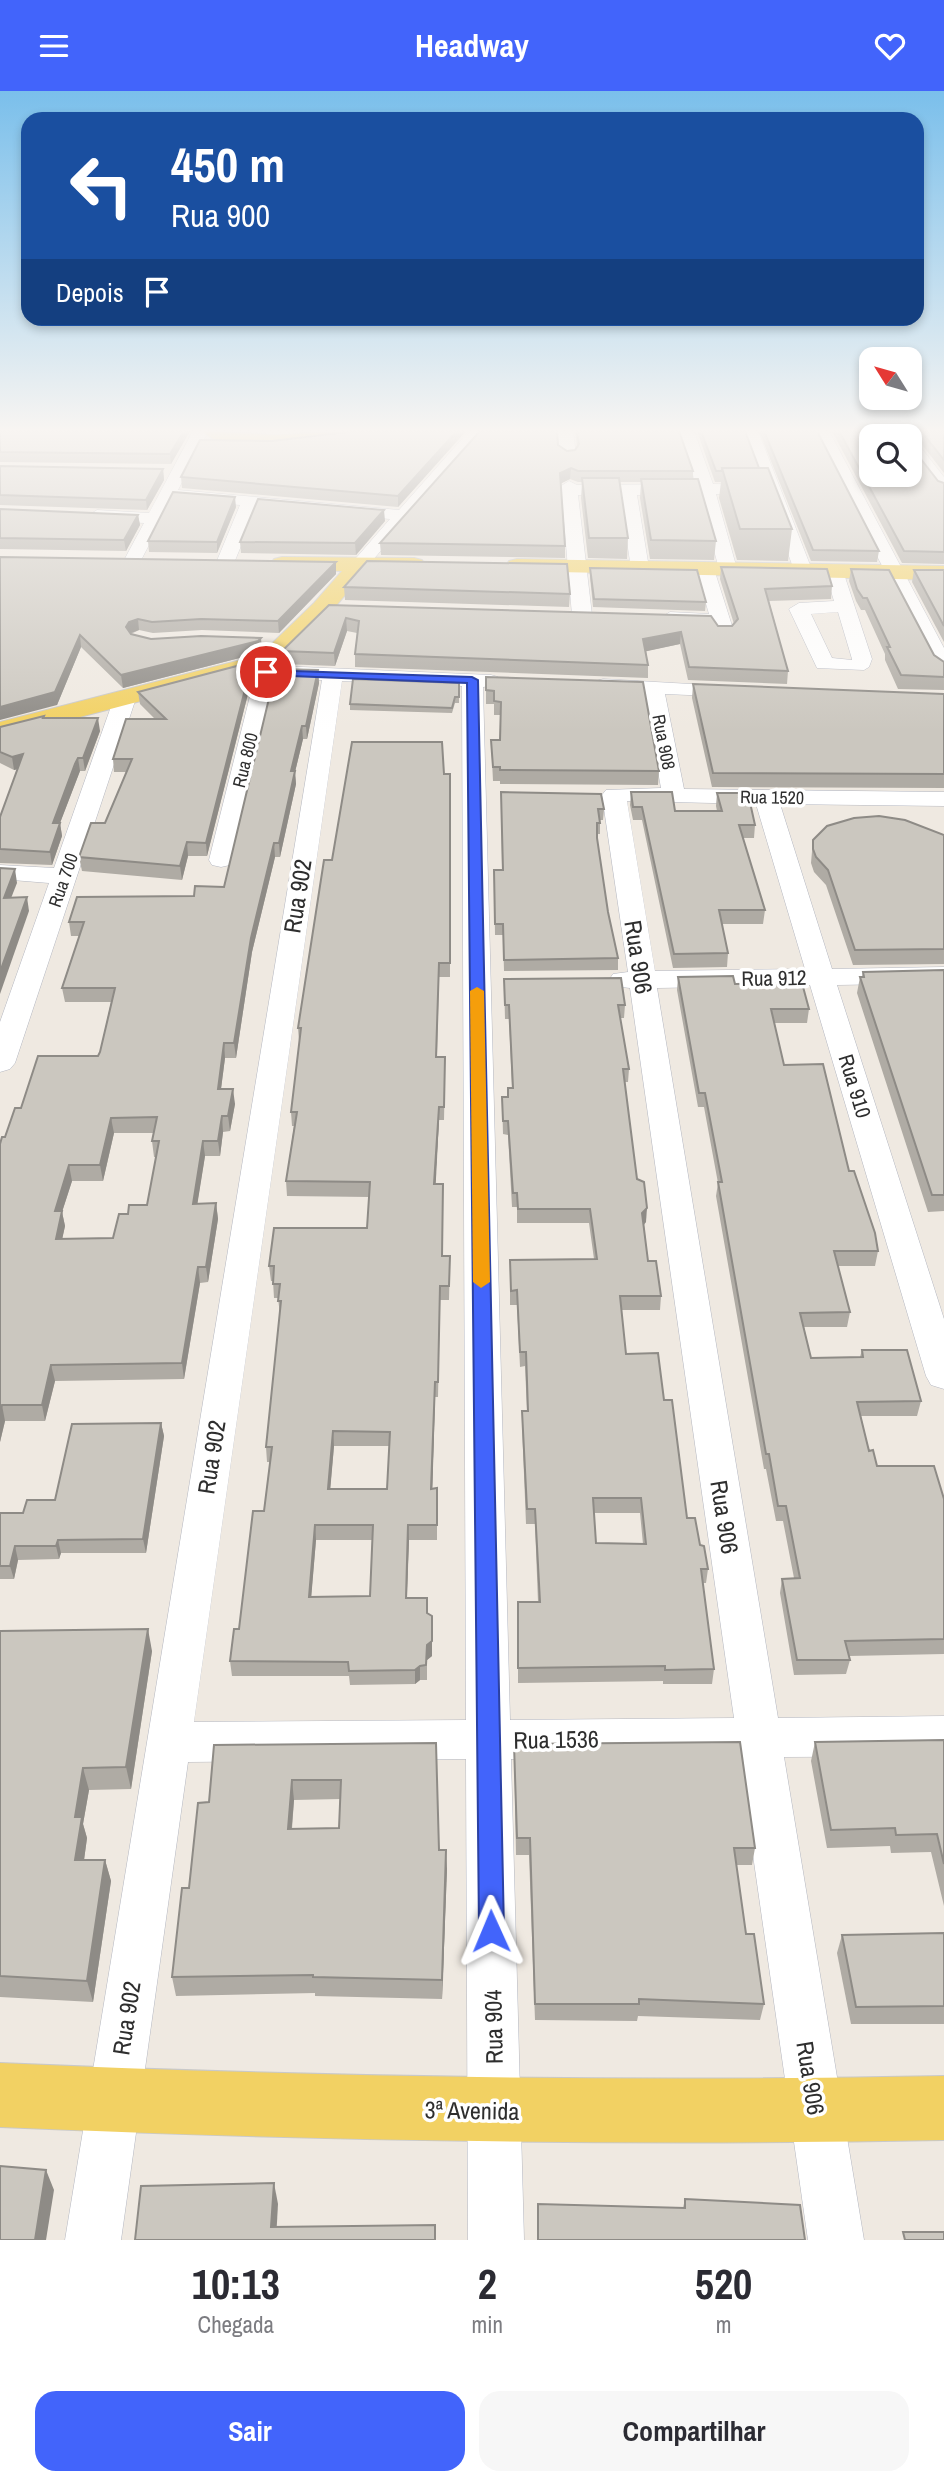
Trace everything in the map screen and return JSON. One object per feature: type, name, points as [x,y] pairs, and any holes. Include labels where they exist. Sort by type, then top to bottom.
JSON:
[{"type":"main road","points":[[105,561],[159,562]]},
{"type":"main road","points":[[199,563],[436,565]]},
{"type":"main road","points":[[0,730],[267,658],[290,642],[359,565]]},
{"type":"main road","points":[[500,566],[944,573]]},
{"type":"main road","name":"3ª Avenida","points":[[0,2095],[494,2112],[944,2108]]},
{"type":"street","points":[[132,562],[148,531]]},
{"type":"street","points":[[225,563],[238,531]]},
{"type":"street","points":[[359,565],[388,531]]},
{"type":"street","points":[[574,531],[582,615]]},
{"type":"street","points":[[634,531],[640,568]]},
{"type":"street","points":[[718,531],[728,569]]},
{"type":"street","points":[[788,531],[803,570]]},
{"type":"street","points":[[873,531],[944,667]]},
{"type":"street","points":[[648,618],[722,626],[705,569]]},
{"type":"street","points":[[834,571],[847,606]]},
{"type":"street","points":[[322,608],[350,608]]},
{"type":"street","points":[[267,658],[333,675],[514,682]]},
{"type":"street","name":"Rua 800","points":[[221,860],[267,658]]},
{"type":"street","name":"Rua 902","points":[[93,2240],[313,791],[333,675]]},
{"type":"street","name":"Rua 904","points":[[472,680],[485,793],[488,1739],[496,2240]]},
{"type":"street","points":[[583,685],[760,692]]},
{"type":"street","name":"Rua 908","points":[[653,687],[674,796]]},
{"type":"street","name":"Rua 700","points":[[0,1063],[125,698]]},
{"type":"street","name":"Rua 1520","points":[[601,795],[944,799]]},
{"type":"street","name":"Rua 906","points":[[601,795],[642,979],[836,2240]]},
{"type":"street","name":"Rua 910","points":[[766,797],[944,1376]]},
{"type":"street","points":[[0,872],[64,876]]},
{"type":"street","name":"Rua 912","points":[[603,980],[944,975]]},
{"type":"street","name":"Rua 1536","points":[[168,1742],[944,1735]]},
{"type":"building","points":[[0,531],[129,531],[124,540],[0,538]]},
{"type":"building","points":[[153,531],[221,531],[217,542],[148,541]]},
{"type":"building","points":[[244,531],[365,531],[355,543],[240,542]]},
{"type":"building","points":[[390,531],[564,531],[565,546],[380,543]]},
{"type":"building","points":[[588,531],[627,531],[628,538],[589,538]]},
{"type":"building","points":[[650,531],[713,531],[716,541],[651,540]]},
{"type":"building","points":[[805,531],[869,531],[879,551],[813,550]]},
{"type":"building","points":[[893,531],[944,531],[944,552],[904,551]]},
{"type":"building","points":[[0,557],[336,562],[278,621],[201,619],[152,622],[138,619],[129,622],[126,627],[131,634],[151,639],[201,636],[261,638],[258,641],[121,675],[80,635],[55,692],[0,707]]},
{"type":"building","points":[[367,561],[567,564],[570,594],[344,587]]},
{"type":"building","points":[[721,567],[827,569],[832,586],[765,589],[788,671],[689,667],[681,632],[643,639],[648,665],[355,654],[359,621],[346,618],[334,653],[282,651],[329,605],[711,616],[718,626],[732,626],[738,619]]},
{"type":"building","points":[[590,568],[697,570],[706,602],[594,599]]},
{"type":"building","points":[[851,569],[889,570],[934,655],[944,662],[944,677],[901,675],[867,598],[863,598],[857,589]]},
{"type":"building","points":[[914,570],[944,570],[944,626]]},
{"type":"building","points":[[252,662],[206,843],[187,842],[180,866],[79,857],[91,823],[105,823],[132,759],[113,759],[126,719],[166,719],[138,692]]},
{"type":"building","points":[[276,669],[318,670],[306,726],[302,726],[291,771],[295,771],[279,843],[274,843],[251,938],[234,1043],[224,1043],[218,1089],[233,1089],[228,1116],[222,1116],[218,1141],[203,1141],[193,1204],[216,1203],[206,1267],[198,1267],[182,1363],[51,1365],[42,1405],[2,1405],[0,1411],[0,1144],[15,1108],[21,1108],[38,1056],[98,1056],[115,988],[62,988],[84,922],[69,922],[77,897],[194,896],[195,886],[224,887]],"holes":[[[157,1117],[152,1141],[159,1141],[147,1205],[129,1205],[128,1214],[119,1214],[113,1238],[56,1239],[62,1211],[55,1211],[69,1165],[100,1165],[111,1118]]]},
{"type":"building","points":[[486,677],[643,682],[659,771],[500,770],[500,767],[493,767],[491,740],[500,740],[501,702],[494,701],[494,691],[486,690]]},
{"type":"building","points":[[353,679],[459,683],[459,697],[455,697],[452,708],[350,704]]},
{"type":"building","points":[[693,684],[944,694],[944,774],[713,773]]},
{"type":"building","points":[[44,716],[43,718],[98,718],[83,758],[78,758],[75,764],[53,823],[60,823],[50,852],[0,849],[0,817],[23,754],[12,757],[0,752],[0,727]]},
{"type":"building","points":[[352,742],[442,742],[444,774],[450,774],[450,963],[439,963],[436,1057],[445,1057],[444,1107],[439,1107],[434,1184],[443,1184],[442,1256],[450,1256],[449,1286],[440,1286],[438,1382],[435,1382],[431,1489],[437,1488],[437,1525],[408,1525],[406,1598],[427,1598],[427,1613],[432,1616],[432,1641],[427,1645],[426,1665],[415,1670],[349,1671],[348,1662],[230,1661],[234,1629],[239,1629],[253,1511],[264,1511],[272,1447],[266,1447],[281,1301],[278,1301],[280,1284],[273,1284],[274,1266],[269,1266],[274,1228],[367,1228],[370,1182],[286,1181],[297,1112],[291,1112],[301,1028],[298,1028],[324,860],[332,860]],"holes":[[[333,1431],[390,1432],[387,1489],[328,1489]],[[315,1525],[373,1525],[370,1596],[309,1597]]]},
{"type":"building","points":[[501,792],[601,794],[604,809],[598,809],[600,823],[597,823],[597,838],[618,958],[504,960],[503,924],[495,924],[494,870],[503,870]]},
{"type":"building","points":[[631,792],[672,792],[675,811],[722,811],[717,793],[740,793],[739,797],[749,798],[755,825],[739,825],[765,910],[719,910],[728,953],[674,954],[642,807],[633,807]]},
{"type":"building","points":[[879,816],[905,820],[944,835],[944,949],[855,950],[828,870],[816,857],[813,840],[827,826],[854,818]]},
{"type":"building","points":[[0,868],[15,869],[4,898],[27,897],[0,972]]},
{"type":"building","points":[[944,970],[944,1195],[932,1195],[860,977],[864,977],[863,972]]},
{"type":"building","points":[[733,976],[735,984],[802,983],[809,1009],[771,1009],[784,1065],[823,1064],[849,1171],[854,1171],[875,1233],[878,1251],[834,1251],[850,1312],[800,1313],[811,1358],[863,1357],[862,1350],[907,1350],[921,1401],[857,1402],[869,1451],[873,1450],[877,1466],[934,1466],[944,1499],[944,1639],[845,1641],[850,1660],[797,1660],[782,1579],[800,1578],[786,1506],[778,1506],[769,1454],[766,1454],[718,1182],[722,1182],[705,1093],[699,1093],[678,977]]},
{"type":"building","points":[[621,978],[625,1005],[618,1005],[629,1069],[623,1069],[637,1179],[644,1182],[647,1208],[642,1213],[648,1261],[656,1261],[661,1296],[620,1296],[626,1354],[658,1353],[664,1400],[672,1400],[687,1518],[695,1518],[708,1569],[701,1569],[714,1669],[665,1670],[665,1666],[518,1668],[518,1602],[540,1602],[535,1509],[527,1509],[522,1411],[528,1411],[526,1352],[520,1352],[517,1290],[511,1291],[510,1260],[597,1259],[590,1209],[518,1209],[517,1193],[513,1193],[508,1121],[503,1121],[502,1097],[508,1097],[508,1088],[513,1088],[509,1005],[505,1005],[504,979]],"holes":[[[593,1498],[641,1498],[646,1544],[596,1543]]]},
{"type":"building","points":[[161,1423],[143,1539],[58,1540],[56,1546],[15,1546],[10,1566],[0,1566],[0,1513],[23,1513],[27,1500],[55,1500],[72,1424]]},
{"type":"building","points":[[148,1629],[126,1767],[83,1768],[75,1817],[82,1817],[75,1860],[105,1860],[87,1981],[0,1976],[0,1631]]},
{"type":"building","points":[[944,1740],[944,1864],[937,1834],[896,1835],[895,1828],[831,1830],[815,1742]]},
{"type":"building","points":[[740,1742],[755,1848],[734,1848],[746,1934],[754,1934],[764,2004],[639,1999],[639,2004],[535,2004],[530,1838],[517,1838],[514,1744]]},
{"type":"building","points":[[436,1743],[439,1850],[446,1850],[442,1980],[313,1975],[172,1977],[182,1888],[189,1888],[198,1803],[209,1802],[214,1745]],"holes":[[[292,1780],[341,1780],[339,1828],[288,1829]]]},
{"type":"building","points":[[944,1933],[944,2006],[856,2007],[842,1935]]},
{"type":"building","points":[[0,2166],[46,2170],[35,2240],[0,2240]]},
{"type":"building","points":[[274,2183],[271,2227],[435,2225],[435,2240],[135,2240],[141,2186]]},
{"type":"building","points":[[685,2199],[800,2205],[805,2240],[538,2240],[538,2204],[685,2208]]},
{"type":"building","points":[[903,2232],[944,2232],[944,2240],[905,2240]]},
{"type":"slow traffic","points":[[477,991],[481,1282]]},
{"type":"route","points":[[266,672],[472,680],[491,1931]]}]
